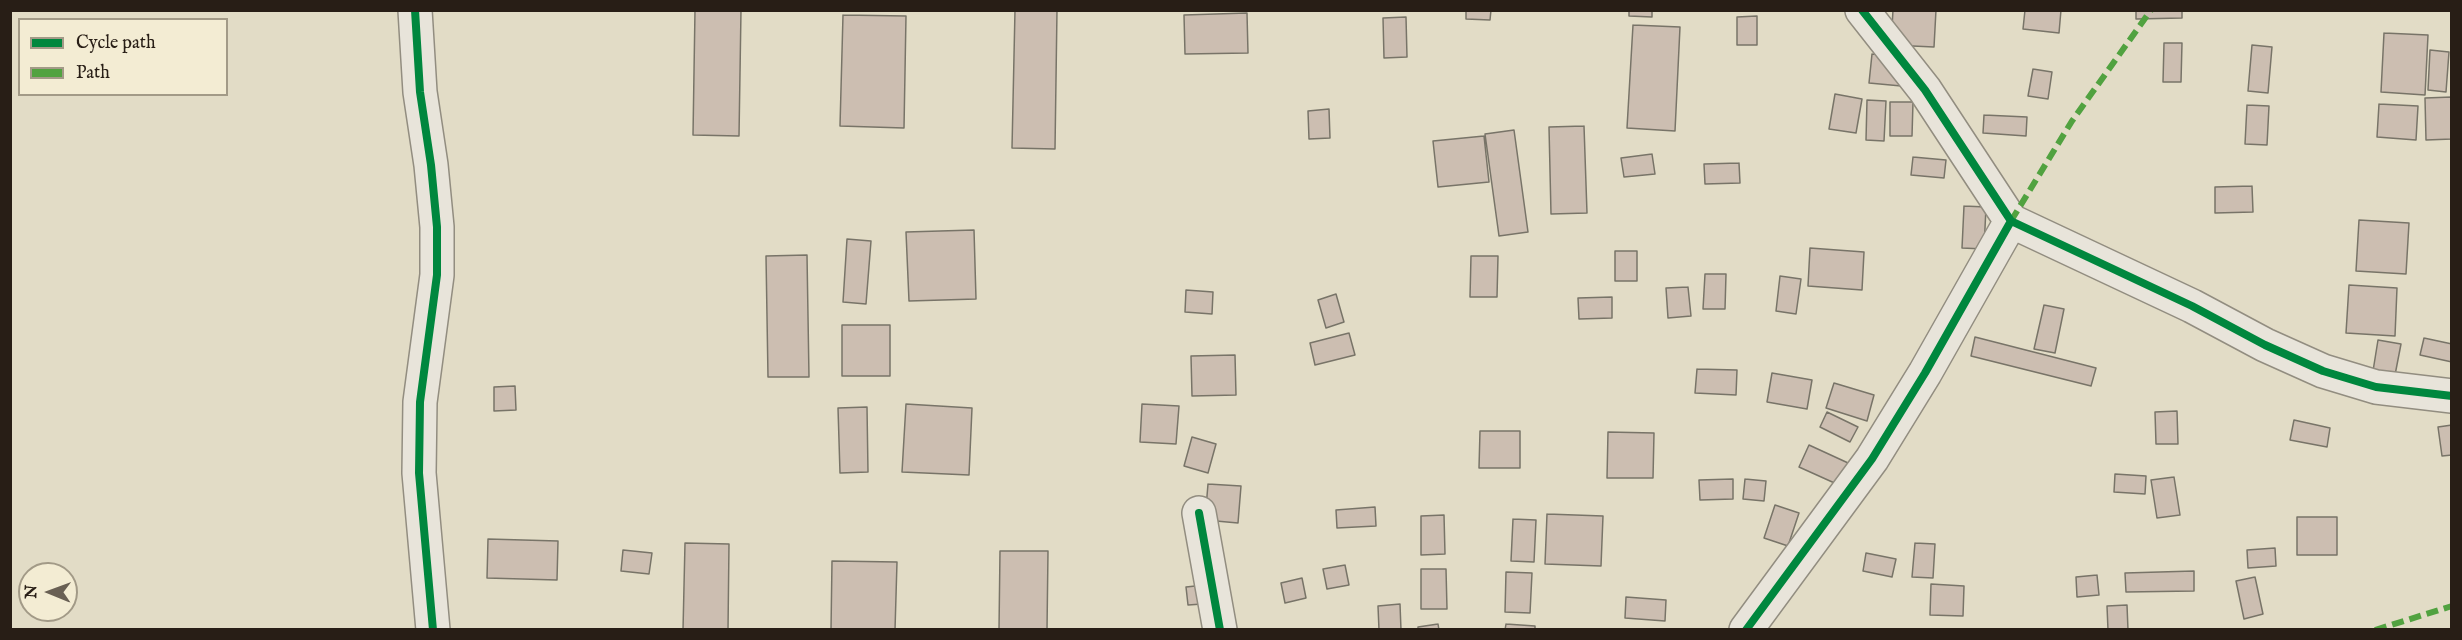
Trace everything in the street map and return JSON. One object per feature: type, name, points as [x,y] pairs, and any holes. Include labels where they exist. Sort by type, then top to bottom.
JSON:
[{"type":"street","points":[[415,10],[420,92],[437,227],[437,275],[420,402],[418,473],[433,630]]},
{"type":"street","points":[[1862,10],[1925,90],[2011,220],[2192,306],[2265,345],[2323,371],[2376,387],[2451,396]]},
{"type":"street","points":[[1746,630],[1872,459],[1925,373],[2011,220]]},
{"type":"street","points":[[1199,513],[1220,630]]},
{"type":"building","points":[[695,10],[741,10],[739,136],[693,135]]},
{"type":"building","points":[[1015,10],[1057,10],[1055,149],[1012,148]]},
{"type":"building","points":[[1466,10],[1491,10],[1490,20],[1466,19]]},
{"type":"building","points":[[1629,10],[1652,10],[1652,17],[1629,16]]},
{"type":"building","points":[[1893,10],[1936,10],[1934,47],[1891,45]]},
{"type":"building","points":[[2025,10],[2061,10],[2059,33],[2023,29]]},
{"type":"building","points":[[2136,10],[2182,10],[2182,18],[2136,19]]},
{"type":"building","points":[[1247,13],[1248,53],[1185,54],[1184,15]]},
{"type":"building","points":[[843,15],[906,16],[904,128],[840,126]]},
{"type":"building","points":[[1757,16],[1757,45],[1737,45],[1737,17]]},
{"type":"building","points":[[1406,17],[1407,57],[1384,58],[1383,18]]},
{"type":"building","points":[[1633,25],[1680,27],[1675,131],[1627,128]]},
{"type":"building","points":[[2384,33],[2428,35],[2425,95],[2381,92]]},
{"type":"building","points":[[2164,43],[2182,43],[2181,82],[2163,82]]},
{"type":"building","points":[[2252,45],[2272,47],[2268,93],[2248,91]]},
{"type":"building","points":[[2430,50],[2449,52],[2446,92],[2428,90]]},
{"type":"building","points":[[1872,54],[1915,57],[1912,87],[1869,83]]},
{"type":"building","points":[[2033,69],[2052,72],[2048,99],[2028,96]]},
{"type":"building","points":[[1835,94],[1862,99],[1856,133],[1829,129]]},
{"type":"building","points":[[2452,97],[2452,139],[2426,140],[2425,98]]},
{"type":"building","points":[[1867,100],[1886,101],[1884,141],[1866,140]]},
{"type":"building","points":[[1890,102],[1913,102],[1912,136],[1890,136]]},
{"type":"building","points":[[2379,104],[2418,106],[2416,140],[2377,137]]},
{"type":"building","points":[[2247,105],[2269,106],[2267,145],[2245,144]]},
{"type":"building","points":[[1329,109],[1330,138],[1309,139],[1308,111]]},
{"type":"building","points":[[1984,115],[2027,117],[2026,136],[1983,133]]},
{"type":"building","points":[[1584,126],[1587,213],[1551,214],[1549,127]]},
{"type":"building","points":[[1514,130],[1528,232],[1499,236],[1485,134]]},
{"type":"building","points":[[1484,136],[1489,182],[1438,187],[1433,141]]},
{"type":"building","points":[[1652,154],[1655,174],[1624,177],[1621,158]]},
{"type":"building","points":[[1913,157],[1946,160],[1944,178],[1911,175]]},
{"type":"building","points":[[1739,163],[1740,183],[1705,184],[1704,164]]},
{"type":"building","points":[[2252,186],[2253,212],[2215,213],[2215,187]]},
{"type":"building","points":[[1964,206],[1986,207],[1984,249],[1962,248]]},
{"type":"building","points":[[2359,220],[2409,223],[2406,274],[2356,271]]},
{"type":"building","points":[[974,230],[976,299],[909,301],[906,232]]},
{"type":"building","points":[[847,239],[871,241],[866,304],[843,302]]},
{"type":"building","points":[[1810,248],[1864,252],[1862,290],[1808,286]]},
{"type":"building","points":[[1615,251],[1637,251],[1637,281],[1615,281]]},
{"type":"building","points":[[807,255],[809,377],[768,377],[766,256]]},
{"type":"building","points":[[1471,256],[1498,256],[1497,297],[1470,297]]},
{"type":"building","points":[[1705,274],[1726,274],[1725,309],[1703,309]]},
{"type":"building","points":[[1780,276],[1801,279],[1796,314],[1776,311]]},
{"type":"building","points":[[2349,285],[2397,288],[2395,336],[2346,333]]},
{"type":"building","points":[[1688,287],[1691,316],[1668,318],[1666,288]]},
{"type":"building","points":[[1186,290],[1213,292],[1212,314],[1185,312]]},
{"type":"building","points":[[1336,294],[1344,322],[1326,328],[1318,300]]},
{"type":"building","points":[[1612,297],[1612,318],[1579,319],[1578,298]]},
{"type":"building","points":[[2044,305],[2064,309],[2055,353],[2034,349]]},
{"type":"building","points":[[842,325],[890,325],[890,376],[842,376]]},
{"type":"building","points":[[1349,333],[1355,355],[1315,365],[1310,343]]},
{"type":"building","points":[[1975,337],[2096,368],[2091,386],[1971,356]]},
{"type":"building","points":[[2424,338],[2452,344],[2452,362],[2420,355]]},
{"type":"building","points":[[2378,340],[2401,344],[2395,375],[2373,371]]},
{"type":"building","points":[[1235,355],[1236,395],[1192,396],[1191,356]]},
{"type":"building","points":[[1697,369],[1737,370],[1736,395],[1695,393]]},
{"type":"building","points":[[1772,373],[1812,380],[1807,409],[1767,402]]},
{"type":"building","points":[[1834,383],[1874,395],[1867,421],[1826,408]]},
{"type":"building","points":[[515,386],[516,410],[494,411],[494,387]]},
{"type":"building","points":[[906,404],[972,408],[969,475],[902,472]]},
{"type":"building","points":[[1142,404],[1179,406],[1176,444],[1140,442]]},
{"type":"building","points":[[867,407],[868,472],[840,473],[838,408]]},
{"type":"building","points":[[2177,411],[2178,444],[2156,444],[2155,412]]},
{"type":"building","points":[[1827,412],[1858,427],[1850,442],[1820,427]]},
{"type":"building","points":[[2294,420],[2330,428],[2327,447],[2290,440]]},
{"type":"building","points":[[2452,425],[2452,455],[2442,456],[2438,427]]},
{"type":"building","points":[[1480,431],[1520,431],[1520,468],[1479,468]]},
{"type":"building","points":[[1608,432],[1654,433],[1653,478],[1607,478]]},
{"type":"building","points":[[1192,437],[1216,444],[1208,473],[1184,466]]},
{"type":"building","points":[[1809,445],[1859,468],[1850,490],[1799,467]]},
{"type":"building","points":[[2115,474],[2146,476],[2145,494],[2114,492]]},
{"type":"building","points":[[2174,477],[2180,515],[2157,518],[2151,480]]},
{"type":"building","points":[[1733,479],[1733,499],[1700,500],[1699,480]]},
{"type":"building","points":[[1745,479],[1766,481],[1764,501],[1743,499]]},
{"type":"building","points":[[1208,484],[1241,486],[1238,523],[1205,520]]},
{"type":"building","points":[[1775,505],[1799,513],[1788,546],[1764,538]]},
{"type":"building","points":[[1375,507],[1376,526],[1337,528],[1336,510]]},
{"type":"building","points":[[1547,514],[1603,516],[1601,566],[1545,564]]},
{"type":"building","points":[[1444,515],[1445,554],[1421,555],[1421,516]]},
{"type":"building","points":[[2297,517],[2337,517],[2337,555],[2297,555]]},
{"type":"building","points":[[1513,519],[1536,520],[1534,562],[1511,561]]},
{"type":"building","points":[[488,539],[558,541],[557,580],[487,578]]},
{"type":"building","points":[[685,543],[729,544],[728,630],[683,630]]},
{"type":"building","points":[[1915,543],[1935,544],[1933,578],[1912,577]]},
{"type":"building","points":[[2275,548],[2276,566],[2248,568],[2247,550]]},
{"type":"building","points":[[623,550],[652,553],[649,574],[621,571]]},
{"type":"building","points":[[1000,551],[1048,551],[1047,630],[999,630]]},
{"type":"building","points":[[1866,553],[1896,559],[1892,577],[1863,571]]},
{"type":"building","points":[[832,561],[897,562],[895,630],[831,630]]},
{"type":"building","points":[[1345,565],[1349,585],[1327,589],[1323,569]]},
{"type":"building","points":[[1421,569],[1446,569],[1447,609],[1421,609]]},
{"type":"building","points":[[2194,571],[2194,591],[2126,592],[2125,573]]},
{"type":"building","points":[[1506,572],[1532,573],[1530,613],[1505,612]]},
{"type":"building","points":[[2097,575],[2099,595],[2077,597],[2076,577]]},
{"type":"building","points":[[2255,577],[2263,614],[2244,619],[2236,581]]},
{"type":"building","points":[[1302,578],[1306,598],[1285,603],[1281,583]]},
{"type":"building","points":[[1214,584],[1216,603],[1188,605],[1186,587]]},
{"type":"building","points":[[1931,584],[1964,586],[1963,616],[1930,615]]},
{"type":"building","points":[[1626,597],[1666,600],[1665,621],[1625,618]]},
{"type":"building","points":[[1400,604],[1401,630],[1379,630],[1378,606]]},
{"type":"building","points":[[2127,605],[2128,630],[2108,630],[2107,606]]},
{"type":"building","points":[[1438,624],[1439,630],[1418,630],[1418,627]]},
{"type":"building","points":[[1506,624],[1535,626],[1535,630],[1505,630]]},
{"type":"marked path","points":[[2011,221],[2072,121],[2151,10]]},
{"type":"marked path","points":[[2375,630],[2452,606]]},
{"type":"cycle path","points":[[415,10],[420,92],[437,227],[437,275],[420,402],[419,473],[433,630]]},
{"type":"cycle path","points":[[1862,10],[1925,90],[2011,221],[2192,306],[2265,345],[2323,371],[2376,387],[2452,396]]},
{"type":"cycle path","points":[[1746,630],[1872,459],[1925,373],[2011,221]]},
{"type":"cycle path","points":[[1199,513],[1220,630]]}]
